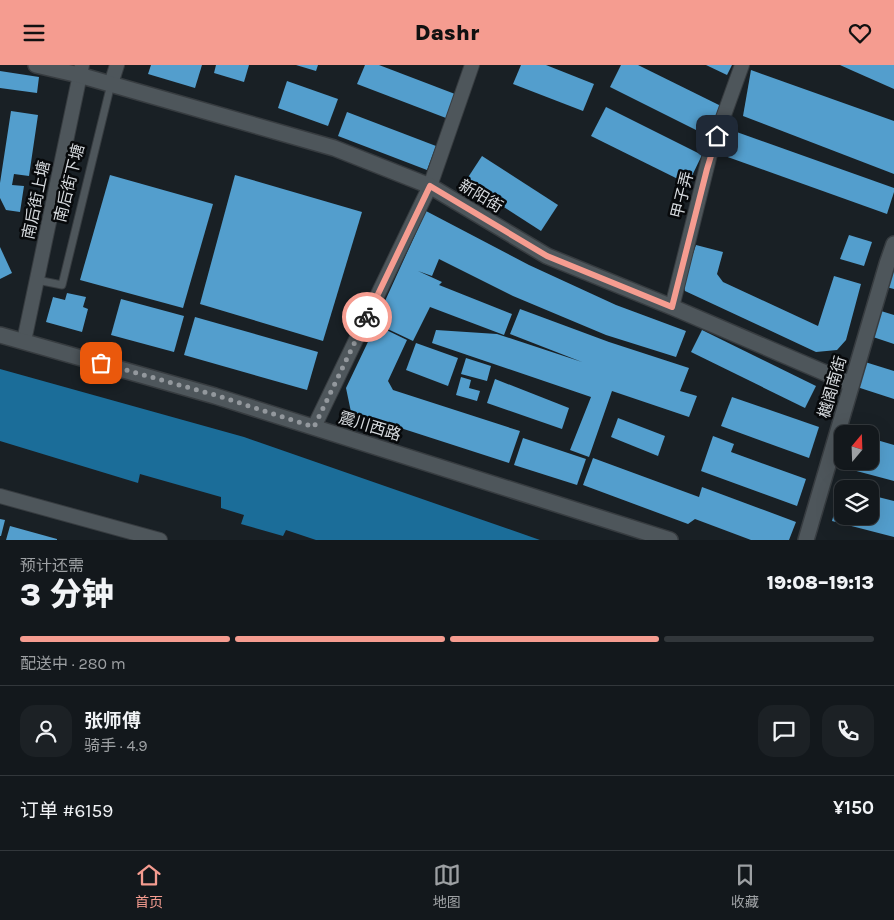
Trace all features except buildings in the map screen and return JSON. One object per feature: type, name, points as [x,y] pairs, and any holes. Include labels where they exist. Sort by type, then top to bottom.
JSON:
[{"type":"street","name":"新阳街","points":[[36,65],[80,70],[111,84],[334,149],[430,186],[547,256],[672,307],[851,384]]},
{"type":"street","name":"南后街下塘","points":[[111,84],[117,65]]},
{"type":"street","points":[[314,427],[430,186],[472,65]]},
{"type":"street","name":"甲子弄","points":[[672,307],[710,154],[742,65]]},
{"type":"street","name":"南后街上塘","points":[[24,341],[80,70]]},
{"type":"street","name":"樾阁南街","points":[[806,540],[894,245]]},
{"type":"street","name":"震川西路","points":[[0,335],[215,395],[670,540]]},
{"type":"street","points":[[0,497],[160,540]]},
{"type":"lane","name":"南后街下塘","points":[[37,279],[62,285],[111,84]]},
{"type":"water","points":[[0,369],[244,437],[540,540],[316,540],[286,530],[283,536],[241,524],[244,515],[221,508],[221,497],[140,474],[138,483],[0,441]]},
{"type":"way so far","points":[[101,363],[215,395],[314,427],[367,317]]},
{"type":"route","points":[[367,317],[430,186],[547,256],[672,307],[710,154],[717,136]]}]
